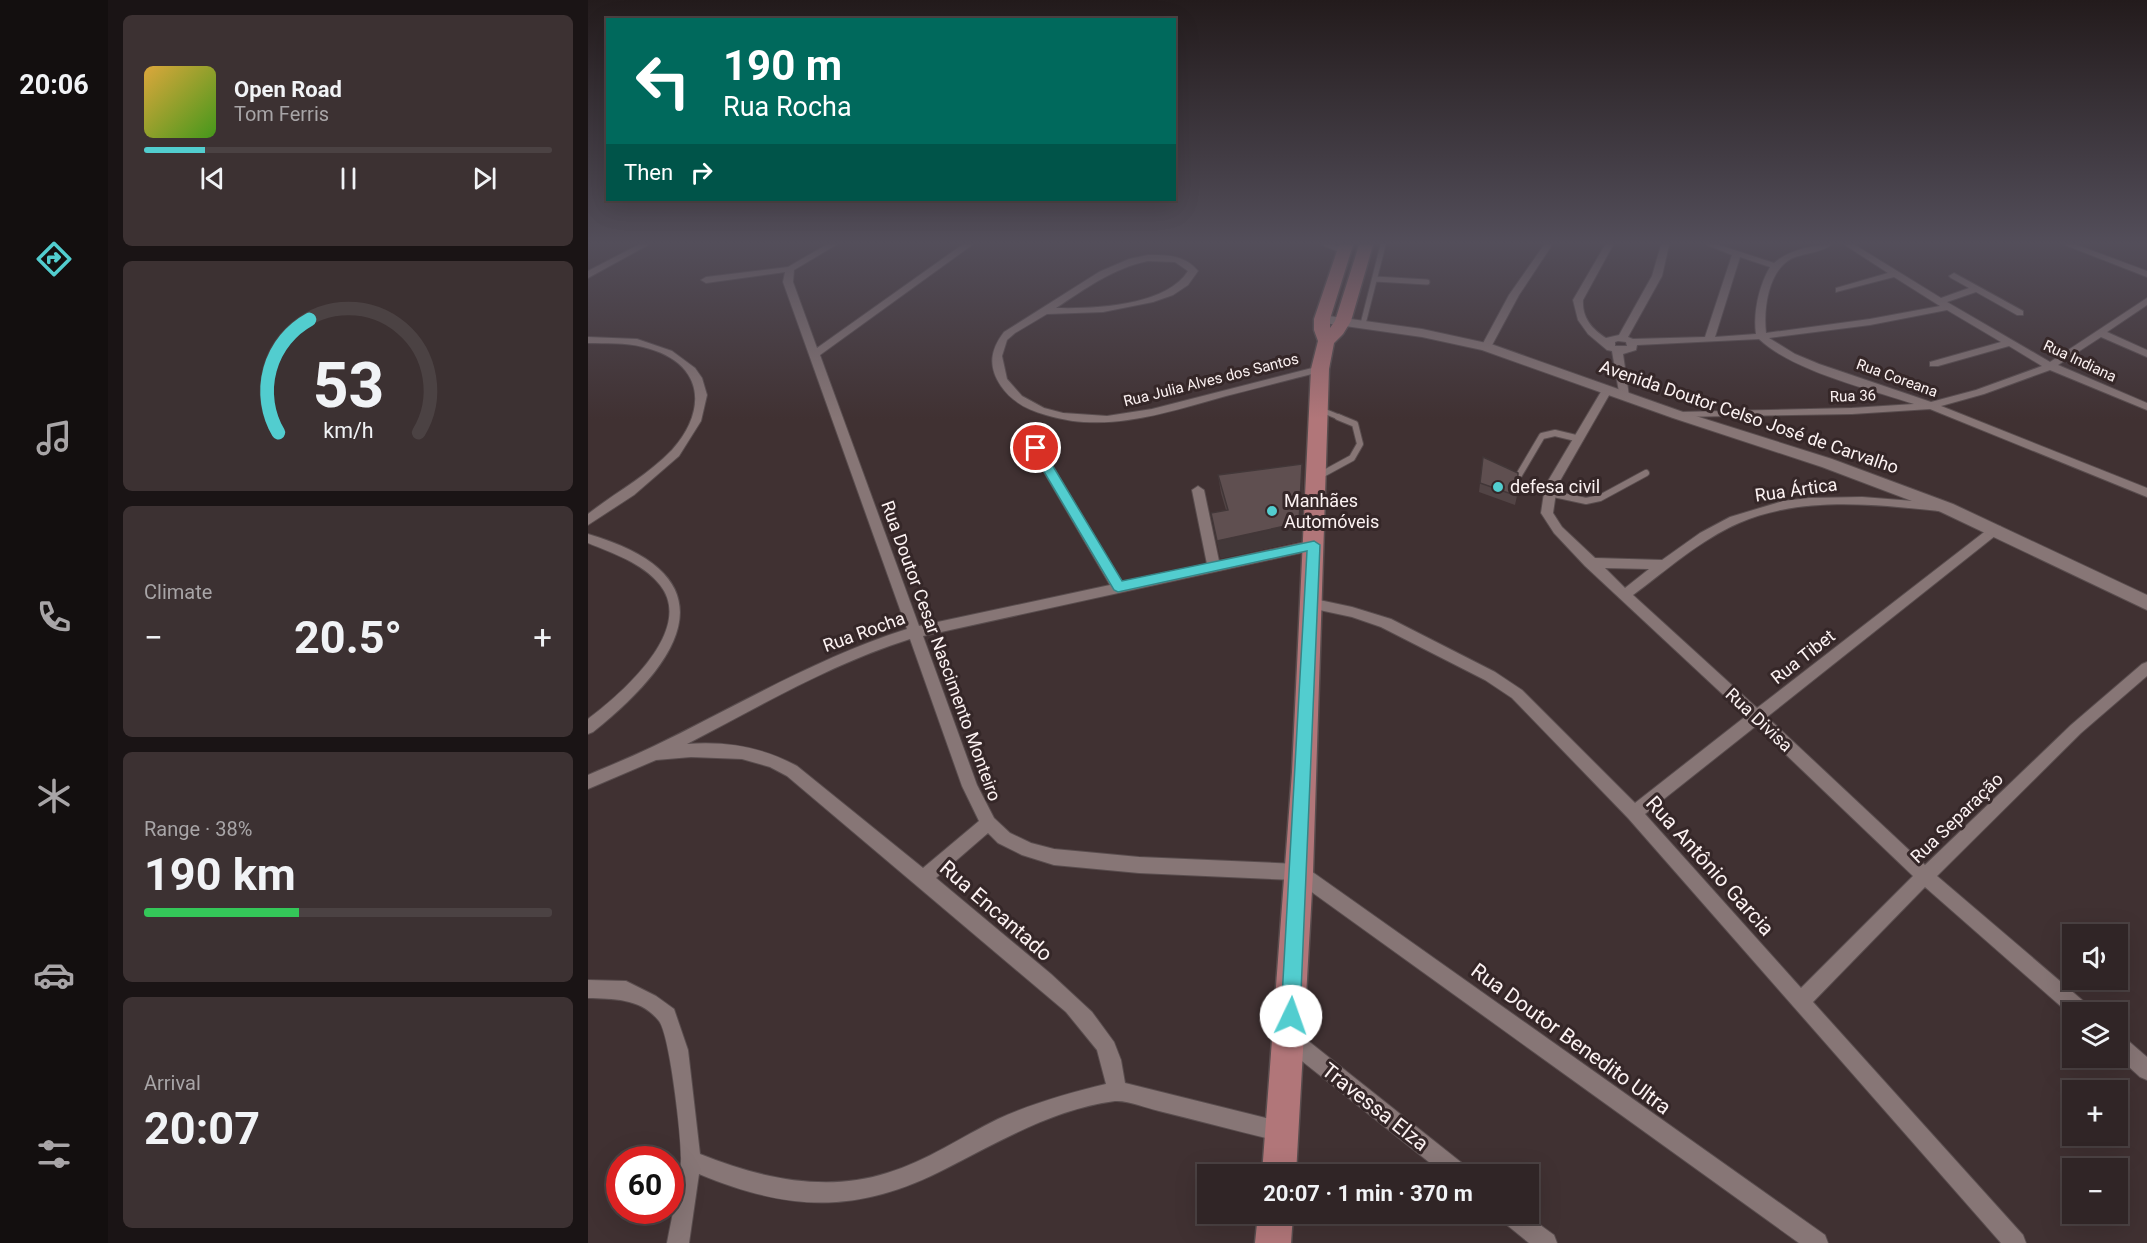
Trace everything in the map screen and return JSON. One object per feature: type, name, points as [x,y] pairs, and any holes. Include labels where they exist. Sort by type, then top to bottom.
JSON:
[{"type":"main road","points":[[1280,1164],[1290,1040],[1314,545],[1320,369],[1324,330],[1331,303]]},
{"type":"main road","points":[[1324,330],[1337,331],[1343,321],[1348,303]]},
{"type":"main road","points":[[1273,1243],[1275,1224]]},
{"type":"street","name":"Rua Doutor Cesar Nascimento Monteiro","points":[[796,303],[875,529],[915,632],[970,786],[988,823],[1004,838],[1028,850],[1054,857],[1139,865],[1298,872]]},
{"type":"street","points":[[815,354],[887,303]]},
{"type":"street","name":"Rua Julia Alves dos Santos","points":[[1059,303],[1007,334],[997,346],[995,357],[1006,386],[1021,402],[1049,414],[1079,420],[1133,416],[1320,369]]},
{"type":"street","name":"Rua Julia Alves dos Santos","points":[[1046,311],[1089,312],[1140,303]]},
{"type":"street","points":[[1486,347],[1510,303]]},
{"type":"street","points":[[1578,303],[1583,322],[1613,347]]},
{"type":"street","points":[[1626,340],[1644,303]]},
{"type":"street","points":[[1709,339],[1721,303]]},
{"type":"street","points":[[1761,337],[1759,328],[1763,303]]},
{"type":"street","name":"Rua Indiana","points":[[1941,303],[2050,366],[2147,407]]},
{"type":"street","points":[[1624,396],[1612,339],[1761,337],[1870,322],[1948,303]]},
{"type":"street","points":[[2001,303],[2020,313]]},
{"type":"street","name":"Rua 36","points":[[1678,415],[1852,411],[1930,406],[1980,392],[2050,366],[2144,303]]},
{"type":"street","name":"Avenida Doutor Celso José de Carvalho","points":[[1343,321],[1454,339],[1486,347],[1678,415],[1827,463],[1947,508],[2147,603]]},
{"type":"street","points":[[2101,333],[2147,354]]},
{"type":"street","name":"Rua Coreana","points":[[1761,337],[1773,347],[1796,358],[1930,406],[2147,493]]},
{"type":"street","points":[[588,340],[634,342],[652,345],[667,352],[685,364],[698,381],[702,395],[698,416],[671,458],[645,480],[588,521]]},
{"type":"street","points":[[1934,364],[2009,343]]},
{"type":"street","points":[[1549,493],[1607,390]]},
{"type":"street","points":[[1036,448],[1118,587]]},
{"type":"street","points":[[1198,490],[1214,567]]},
{"type":"street","name":"Rua Divisa","points":[[1549,493],[1547,513],[1558,530],[1590,563],[1925,876],[2070,1002]]},
{"type":"street","name":"Rua Ártica","points":[[1624,595],[1723,526],[1763,510],[1820,501],[1859,500],[1947,508]]},
{"type":"street","name":"Rua Tibet","points":[[1634,813],[1996,530]]},
{"type":"street","points":[[588,538],[627,555],[659,575],[669,588],[676,607],[673,629],[649,672],[632,692],[588,728]]},
{"type":"street","name":"Rua Rocha","points":[[588,782],[655,753],[828,664],[866,648],[915,632],[1314,545]]},
{"type":"street","points":[[1590,563],[1665,565]]},
{"type":"street","name":"Rua Antônio Garcia","points":[[1310,603],[1352,612],[1386,623],[1490,676],[1517,694],[1634,813],[2015,1243]]},
{"type":"street","name":"Rua Separação","points":[[1800,1002],[2076,729],[2147,668]]},
{"type":"street","name":"Rua Encantado","points":[[655,753],[733,749],[776,761],[792,771],[924,878],[1031,969],[1089,1023],[1112,1058],[1117,1091]]},
{"type":"street","points":[[924,878],[988,823]]},
{"type":"street","name":"Rua Doutor Benedito Ultra","points":[[1298,872],[1817,1243]]},
{"type":"street","points":[[588,989],[626,990],[650,1002],[667,1016],[679,1050],[691,1160],[678,1243]]},
{"type":"street","name":"Travessa Elza","points":[[1290,1040],[1447,1164]]},
{"type":"street","points":[[2128,1053],[2147,1070]]},
{"type":"street","points":[[691,1160],[727,1177],[769,1189],[816,1195],[863,1191],[913,1174],[1017,1121],[1068,1103],[1117,1091],[1282,1132]]},
{"type":"street","points":[[1522,1224],[1546,1243]]},
{"type":"lane","points":[[1364,324],[1369,303]]},
{"type":"lane","points":[[1316,477],[1350,463],[1358,450],[1359,431],[1355,424],[1319,409]]},
{"type":"lane","points":[[1519,475],[1542,436],[1555,433],[1580,439]]},
{"type":"lane","points":[[1549,493],[1586,501],[1600,498],[1646,472]]},
{"type":"building","name":"defesa civil","points":[[1483,457],[1518,473],[1517,496],[1480,483]]},
{"type":"building","points":[[1302,464],[1299,523],[1217,541],[1211,513],[1228,510],[1218,475]]},
{"type":"place","name":"defesa civil","points":[[1498,487]]},
{"type":"place","name":"Manhães Automóveis","points":[[1272,511]]},
{"type":"route","points":[[1036,448],[1118,587],[1314,545],[1291,1016]]}]
